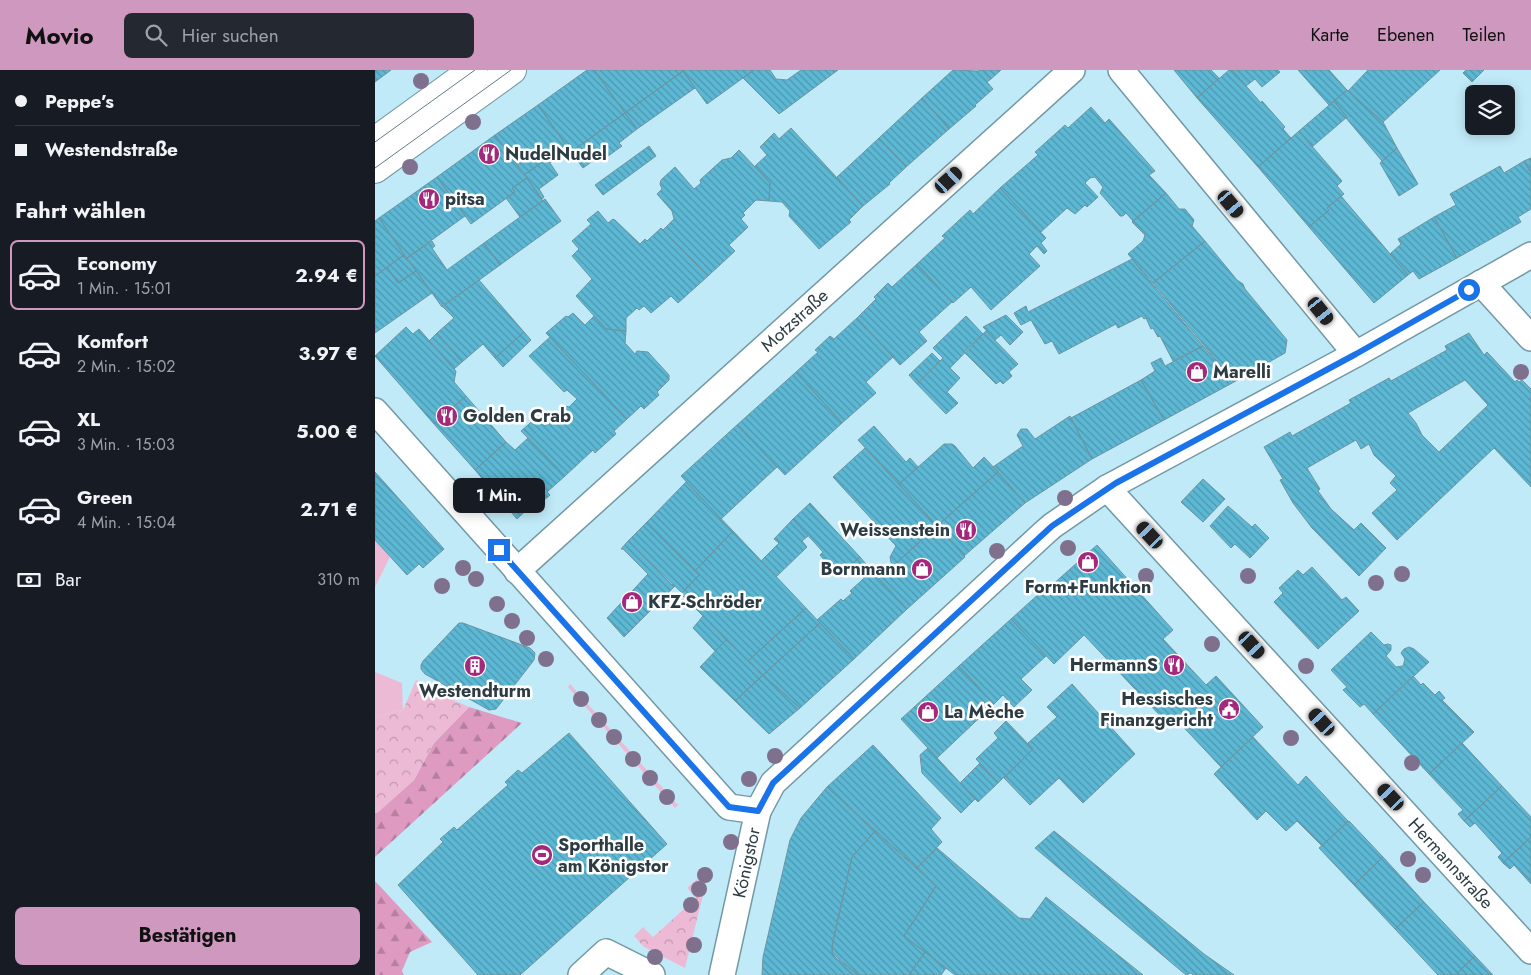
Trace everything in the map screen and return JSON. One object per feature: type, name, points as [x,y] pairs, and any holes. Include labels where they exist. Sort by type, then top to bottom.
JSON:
[{"type":"main road","points":[[375,141],[473,70]]},
{"type":"main road","points":[[375,169],[512,70]]},
{"type":"street","name":"Motzstraße","points":[[517,571],[1071,70]]},
{"type":"street","points":[[1121,70],[1356,354]]},
{"type":"street","name":"Königstor","points":[[722,975],[758,811],[773,783],[1052,526],[1107,488],[1356,354],[1531,255]]},
{"type":"street","points":[[1481,283],[1531,338]]},
{"type":"street","points":[[375,411],[729,807],[758,811]]},
{"type":"street","name":"Hermannstraße","points":[[1107,488],[1531,951]]},
{"type":"street","points":[[581,975],[606,952],[652,975]]},
{"type":"green space","points":[[375,540],[390,557],[375,587]]},
{"type":"green space","points":[[375,672],[402,683],[403,710],[375,717]]},
{"type":"green space","points":[[416,680],[446,697],[469,707],[434,743],[414,780],[375,813],[375,717],[403,710]]},
{"type":"green space","points":[[570,684],[678,805],[675,808],[568,687]]},
{"type":"green space","points":[[469,707],[522,723],[375,857],[375,813],[414,780],[434,743]]},
{"type":"green space","points":[[697,879],[705,887],[685,968],[644,947],[634,936],[643,927],[653,937],[696,898],[687,888]]},
{"type":"green space","points":[[375,881],[432,942],[410,952],[402,971],[404,975],[375,975]]},
{"type":"building","points":[[375,70],[391,70],[375,82]]},
{"type":"building","points":[[587,70],[594,70],[625,113],[571,152],[538,105]]},
{"type":"building","points":[[594,70],[682,70],[683,71],[625,113]]},
{"type":"building","points":[[682,70],[754,70],[707,104]]},
{"type":"building","points":[[754,70],[770,70],[776,79],[787,80],[801,70],[838,70],[779,114],[743,78]]},
{"type":"building","points":[[953,70],[983,70],[991,79],[987,82],[993,89],[949,129],[922,98]]},
{"type":"building","points":[[983,70],[1001,70],[991,79]]},
{"type":"building","points":[[1174,70],[1211,70],[1219,78],[1197,98]]},
{"type":"building","points":[[1229,70],[1232,70],[1261,103],[1262,101],[1285,127],[1283,129],[1291,138],[1258,167],[1197,98]]},
{"type":"building","points":[[1232,70],[1278,70],[1280,72],[1262,87],[1255,79],[1246,86]]},
{"type":"building","points":[[1298,70],[1329,70],[1347,90],[1329,105]]},
{"type":"building","points":[[1368,70],[1440,70],[1383,122],[1348,91]]},
{"type":"building","points":[[1466,70],[1484,70],[1472,82],[1463,73]]},
{"type":"building","points":[[683,71],[695,88],[637,129],[625,113]]},
{"type":"building","points":[[1347,90],[1383,122],[1397,148],[1382,161],[1334,101]]},
{"type":"building","points":[[922,98],[949,129],[906,167],[879,138]]},
{"type":"building","points":[[1334,101],[1347,117],[1312,147],[1299,131]]},
{"type":"building","points":[[538,105],[566,145],[524,175],[495,135]]},
{"type":"building","points":[[1091,107],[1105,123],[1109,119],[1155,171],[1149,175],[1166,193],[1133,221],[1126,213],[1120,216],[1100,193],[1103,187],[1095,177],[1090,178],[1085,183],[1098,197],[1087,207],[1085,205],[1075,214],[1067,208],[1041,232],[1000,188],[1038,155],[1035,152],[1065,125],[1068,128]]},
{"type":"building","points":[[625,113],[637,129],[619,143],[622,146],[604,159],[601,155],[583,168],[571,152]]},
{"type":"building","points":[[791,128],[863,206],[849,220],[851,222],[819,249],[789,216],[790,211],[782,202],[769,201],[770,183],[755,166],[767,155],[760,147],[774,133],[779,139]]},
{"type":"building","points":[[1299,131],[1342,181],[1337,186],[1344,194],[1309,227],[1258,167]]},
{"type":"building","points":[[495,135],[527,178],[512,188],[515,192],[471,224],[437,177]]},
{"type":"building","points":[[879,138],[906,167],[890,184],[863,206],[837,177]]},
{"type":"building","points":[[649,146],[656,156],[603,195],[595,185]]},
{"type":"building","points":[[1397,148],[1418,184],[1399,196],[1380,163]]},
{"type":"building","points":[[560,149],[563,153],[550,163],[558,175],[539,189],[544,197],[542,199],[524,175]]},
{"type":"building","points":[[739,150],[770,183],[769,201],[756,200],[743,213],[745,215],[741,219],[748,227],[729,245],[735,251],[708,276],[663,230],[674,219],[672,211],[657,194],[662,189],[661,180],[675,167],[694,189],[701,183],[700,180],[722,160],[731,158]]},
{"type":"building","points":[[1531,158],[1531,173],[1524,161]]},
{"type":"building","points":[[1524,161],[1531,173],[1531,209],[1518,217],[1521,222],[1457,258],[1434,217],[1456,205],[1450,194],[1500,166],[1504,173]]},
{"type":"building","points":[[437,177],[465,216],[407,258],[379,218]]},
{"type":"building","points":[[527,178],[543,201],[520,217],[506,198],[515,192],[512,188]]},
{"type":"building","points":[[1000,188],[1046,238],[1041,243],[1047,251],[1044,254],[1037,246],[1029,254],[1040,266],[991,310],[971,287],[953,303],[917,264],[945,238],[942,236],[970,210],[973,214]]},
{"type":"building","points":[[1166,193],[1179,209],[1185,209],[1194,220],[1192,226],[1205,241],[1153,283],[1128,254],[1143,241],[1145,235],[1132,222]]},
{"type":"building","points":[[1341,196],[1408,275],[1374,303],[1309,227],[1329,210],[1327,208]]},
{"type":"building","points":[[545,199],[561,221],[500,265],[484,243]]},
{"type":"building","points":[[598,211],[608,223],[613,219],[615,220],[640,244],[645,239],[647,241],[661,228],[708,276],[678,303],[671,296],[651,313],[644,306],[639,310],[637,308],[626,318],[626,331],[606,329],[576,296],[592,279],[572,256],[579,249],[572,241],[591,224],[587,220]]},
{"type":"building","points":[[1434,217],[1457,258],[1419,279],[1413,271],[1408,275],[1390,254],[1401,244],[1398,239]]},
{"type":"building","points":[[379,218],[404,255],[375,276],[375,221]]},
{"type":"building","points":[[432,241],[435,246],[432,248],[447,270],[484,243],[500,265],[442,307],[407,258]]},
{"type":"building","points":[[1205,241],[1237,280],[1243,284],[1245,289],[1287,340],[1285,353],[1234,382],[1153,283]]},
{"type":"building","points":[[404,255],[416,271],[398,283],[387,267]]},
{"type":"building","points":[[1132,259],[1203,346],[1173,361],[1160,336],[1158,337],[1153,328],[1151,329],[1146,318],[1144,319],[1142,316],[1118,328],[1116,324],[1059,354],[1052,341],[1045,344],[1031,320],[1021,325],[1014,313],[1026,306],[1028,312]]},
{"type":"building","points":[[917,264],[952,302],[919,332],[927,341],[900,365],[857,318],[876,299],[874,297],[888,283],[892,287]]},
{"type":"building","points":[[387,267],[398,283],[416,271],[432,293],[375,333],[375,276]]},
{"type":"building","points":[[479,280],[524,332],[495,358],[483,344],[462,362],[437,333],[454,318],[442,306]]},
{"type":"building","points":[[573,313],[585,325],[594,316],[606,329],[626,331],[625,343],[635,354],[637,351],[648,352],[669,375],[669,380],[657,392],[659,395],[644,409],[641,406],[627,419],[546,333],[566,316],[568,317]]},
{"type":"building","points":[[1006,315],[1023,332],[1010,345],[1001,335],[995,340],[983,327]]},
{"type":"building","points":[[966,316],[983,334],[950,368],[960,378],[947,392],[958,403],[946,414],[917,384],[943,358],[933,348]]},
{"type":"building","points":[[857,318],[893,357],[866,382],[876,393],[842,423],[796,372],[818,352],[815,350],[830,336],[834,339]]},
{"type":"building","points":[[406,327],[413,334],[419,329],[456,371],[454,382],[466,396],[434,424],[375,356]]},
{"type":"building","points":[[986,331],[1018,364],[1009,372],[1012,376],[1003,384],[1000,381],[996,384],[964,352]]},
{"type":"building","points":[[524,332],[531,340],[503,367],[495,358]]},
{"type":"building","points":[[437,333],[462,362],[454,369],[429,341]]},
{"type":"building","points":[[1469,333],[1484,355],[1487,352],[1515,382],[1522,380],[1531,389],[1531,487],[1494,448],[1397,540],[1372,513],[1397,490],[1390,483],[1396,476],[1374,455],[1369,444],[1361,449],[1356,440],[1307,468],[1320,489],[1318,491],[1331,509],[1354,530],[1361,523],[1386,548],[1359,576],[1312,528],[1293,503],[1280,480],[1283,479],[1264,447],[1290,432],[1292,436],[1351,403],[1349,400],[1389,378],[1391,381],[1447,350],[1445,346]],"holes":[[[1465,380],[1488,405],[1439,452],[1422,435],[1408,413]]]},
{"type":"building","points":[[550,337],[627,419],[614,431],[616,434],[595,453],[593,450],[565,476],[521,431],[537,417],[545,426],[566,406],[569,407],[577,399],[567,390],[564,392],[529,356]]},
{"type":"building","points":[[1203,346],[1234,382],[1164,420],[1141,380],[1155,371],[1151,363],[1161,358],[1165,366]]},
{"type":"building","points":[[932,353],[940,361],[917,384],[909,375]]},
{"type":"building","points":[[796,372],[842,423],[785,475],[737,425]]},
{"type":"building","points":[[1141,380],[1164,420],[1092,459],[1071,418]]},
{"type":"building","points":[[466,396],[506,442],[475,470],[434,424]]},
{"type":"building","points":[[1070,416],[1092,459],[1025,503],[993,467],[1023,446],[1017,435],[1021,429],[1027,429],[1035,439]]},
{"type":"building","points":[[737,425],[777,467],[721,519],[681,476]]},
{"type":"building","points":[[874,426],[906,462],[910,458],[918,467],[899,484],[858,440]]},
{"type":"building","points":[[528,438],[565,476],[547,492],[550,495],[536,507],[533,504],[517,519],[475,470],[506,442],[515,450]]},
{"type":"building","points":[[944,444],[955,446],[973,468],[984,457],[998,472],[937,526],[899,484]]},
{"type":"building","points":[[865,448],[937,526],[892,567],[890,557],[896,546],[833,477]]},
{"type":"building","points":[[375,472],[444,549],[423,568],[419,564],[407,575],[375,540]]},
{"type":"building","points":[[998,472],[1025,503],[964,556],[937,526]]},
{"type":"building","points":[[1203,479],[1225,499],[1203,522],[1181,502]]},
{"type":"building","points":[[686,482],[733,531],[695,571],[646,523]]},
{"type":"building","points":[[810,503],[860,557],[843,573],[833,563],[830,567],[820,555],[823,552],[793,519]]},
{"type":"building","points":[[1228,506],[1252,527],[1255,524],[1269,538],[1250,558],[1235,544],[1231,548],[1210,526]]},
{"type":"building","points":[[793,519],[808,536],[802,541],[807,547],[776,577],[761,561],[779,543],[774,539]]},
{"type":"building","points":[[646,523],[699,575],[682,593],[628,541]]},
{"type":"building","points":[[937,526],[965,557],[907,609],[879,579]]},
{"type":"building","points":[[733,531],[806,608],[748,661],[681,594],[699,575],[695,571]]},
{"type":"building","points":[[628,541],[675,586],[624,637],[607,618],[648,574],[621,549]]},
{"type":"building","points":[[1097,545],[1173,630],[1163,639],[1206,685],[1216,676],[1263,727],[1221,767],[1174,717],[1167,723],[1084,635],[1054,664],[1011,619]]},
{"type":"building","points":[[860,557],[872,571],[864,578],[851,565]]},
{"type":"building","points":[[1312,567],[1342,600],[1346,597],[1359,611],[1318,649],[1274,602],[1283,593],[1279,588],[1298,570],[1303,575]]},
{"type":"building","points":[[872,571],[907,609],[854,659],[817,620],[841,599],[843,601],[852,593],[850,591]]},
{"type":"building","points":[[806,608],[820,623],[763,675],[748,661]]},
{"type":"building","points":[[703,616],[726,640],[715,651],[693,628]]},
{"type":"building","points":[[1011,619],[1046,656],[1021,679],[1032,690],[1014,707],[1003,695],[994,704],[959,666]]},
{"type":"building","name":"Westendturm","points":[[459,623],[530,648],[535,653],[534,660],[496,709],[489,710],[425,674],[421,669],[423,661]]},
{"type":"building","points":[[820,623],[854,659],[800,708],[763,675]]},
{"type":"building","points":[[1371,632],[1384,645],[1391,645],[1391,650],[1386,656],[1396,667],[1403,666],[1405,659],[1401,653],[1409,647],[1429,662],[1373,714],[1364,704],[1360,707],[1343,690],[1347,687],[1331,670]]},
{"type":"building","points":[[726,640],[763,675],[735,701],[700,667]]},
{"type":"building","points":[[959,666],[994,704],[937,758],[901,719]]},
{"type":"building","points":[[763,675],[800,708],[769,734],[735,701]]},
{"type":"building","points":[[1413,676],[1421,685],[1423,683],[1435,695],[1439,691],[1445,698],[1442,700],[1474,732],[1429,774],[1373,714]]},
{"type":"building","points":[[1072,684],[1135,754],[1083,803],[1059,778],[1030,805],[1004,778],[1033,749],[1028,743],[1057,717],[1047,707]]},
{"type":"building","points":[[1006,721],[1033,749],[998,783],[976,759],[998,738],[994,733]]},
{"type":"building","name":"Sporthalle am Königstor","points":[[569,733],[667,844],[520,975],[478,975],[398,885],[443,842],[440,839],[454,827],[457,830],[508,785],[505,782],[518,770],[522,773]]},
{"type":"building","points":[[1253,737],[1298,785],[1306,776],[1348,821],[1322,846],[1297,821],[1286,831],[1266,811],[1257,820],[1214,774]]},
{"type":"building","points":[[1462,743],[1502,786],[1464,821],[1458,814],[1463,810],[1429,774]]},
{"type":"building","points":[[873,745],[941,818],[931,829],[942,842],[917,868],[827,787]]},
{"type":"building","points":[[928,748],[975,799],[961,813],[922,773],[920,755]]},
{"type":"building","points":[[980,763],[998,783],[978,802],[960,783]]},
{"type":"building","points":[[1502,786],[1531,817],[1531,837],[1503,863],[1498,857],[1502,853],[1475,823],[1470,827],[1464,821]]},
{"type":"building","points":[[827,787],[875,831],[852,857],[832,947],[832,953],[836,958],[858,975],[762,975],[763,957],[790,840],[801,818]]},
{"type":"building","points":[[1349,821],[1383,857],[1354,885],[1319,848]]},
{"type":"building","points":[[875,831],[936,886],[904,936],[925,952],[909,975],[858,975],[832,953],[833,939],[852,857]]},
{"type":"building","points":[[1054,831],[1204,954],[1234,975],[1193,975],[1191,973],[1186,975],[1035,848]]},
{"type":"building","points":[[1531,837],[1531,884],[1514,865],[1510,869],[1503,863]]},
{"type":"building","points":[[937,848],[1019,918],[1030,919],[1046,897],[1143,975],[955,975],[904,936],[936,886],[917,868]]},
{"type":"building","points":[[1383,857],[1424,902],[1395,929],[1354,885]]},
{"type":"building","points":[[1424,902],[1475,956],[1455,975],[1438,975],[1395,929]]},
{"type":"building","points":[[925,952],[946,968],[941,975],[909,975]]},
{"type":"building","points":[[1475,956],[1493,975],[1455,975]]},
{"type":"tram line","points":[[375,142],[475,70]]},
{"type":"tram line","points":[[375,168],[511,70]]},
{"type":"place","name":"NudelNudel","points":[[489,154]]},
{"type":"place","name":"pitsa","points":[[429,199]]},
{"type":"place","name":"Marelli","points":[[1197,372]]},
{"type":"place","name":"Golden Crab","points":[[447,416]]},
{"type":"place","name":"Weissenstein","points":[[966,530]]},
{"type":"place","name":"Form+Funktion","points":[[1088,562]]},
{"type":"place","name":"Bornmann","points":[[922,569]]},
{"type":"place","name":"KFZ-Schröder","points":[[632,602]]},
{"type":"place","name":"HermannS","points":[[1174,665]]},
{"type":"place","name":"Westendturm","points":[[475,666]]},
{"type":"place","name":"Hessisches Finanzgericht","points":[[1229,709]]},
{"type":"place","name":"La Mèche","points":[[928,712]]},
{"type":"place","name":"Sporthalle am Königstor","points":[[542,855]]},
{"type":"route","points":[[499,550],[729,807],[758,811],[773,783],[1052,526],[1107,488],[1356,354],[1469,290]]}]
